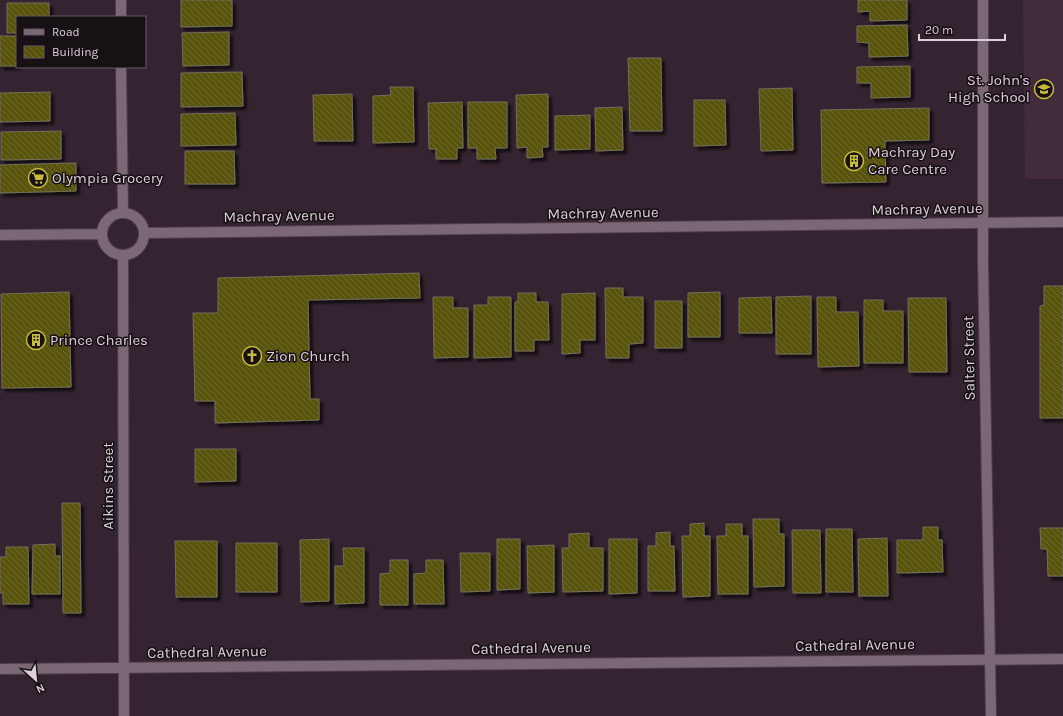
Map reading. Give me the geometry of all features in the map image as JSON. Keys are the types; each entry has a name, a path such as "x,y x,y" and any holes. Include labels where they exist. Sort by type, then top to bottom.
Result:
{"street":[{"path":"121,0 121,16"},
{"name":"Salter Street","path":"983,0 983,224 991,716"},
{"path":"121,68 123,212"},
{"path":"123,212 132,214 139,220 144,233 140,247 132,253 123,255 109,250 103,243 101,234 106,220 113,214 123,212"},
{"name":"Machray Avenue","path":"144,233 1063,222"},
{"path":"0,235 101,234"},
{"name":"Aikins Street","path":"123,255 124,716"},
{"name":"Cathedral Avenue","path":"0,669 1063,659"}],"shaded area":[{"name":"St. John's High School","path":"1023,0 1063,0 1063,179 1025,179"}],"building":[{"path":"181,0 232,0 232,26 181,27"},
{"path":"858,0 907,0 907,20 870,21 870,11 858,12"},
{"path":"7,3 49,3 49,16 16,16 16,33 7,33"},
{"path":"907,25 908,56 869,57 869,43 857,42 857,26"},
{"path":"229,32 229,65 183,66 182,33"},
{"path":"0,36 16,36 16,66 0,66"},
{"path":"628,58 661,58 662,131 630,131"},
{"path":"910,66 910,97 871,98 871,83 857,83 857,67"},
{"path":"242,72 243,106 181,107 181,73"},
{"path":"390,87 413,87 414,142 373,143 373,96 391,95"},
{"path":"792,88 793,150 761,151 759,89"},
{"path":"50,92 50,121 0,122 0,93"},
{"path":"352,94 353,141 314,141 313,95"},
{"path":"548,94 548,147 542,147 543,157 527,158 527,147 517,148 516,95"},
{"path":"694,100 725,100 726,145 694,146"},
{"path":"462,102 463,148 457,148 457,159 436,159 436,149 429,149 428,103"},
{"path":"468,102 507,102 507,148 495,148 496,159 477,159 477,148 468,148"},
{"path":"622,107 623,150 596,151 595,108"},
{"name":"Machray Day Care Centre","path":"929,108 929,140 885,141 886,182 822,183 821,110"},
{"path":"235,113 236,145 181,146 181,114"},
{"path":"590,115 590,149 555,150 555,116"},
{"path":"61,131 61,159 1,160 1,132"},
{"path":"185,151 234,151 235,184 185,184"},
{"name":"Olympia Grocery","path":"76,163 76,191 0,193 0,165"},
{"name":"Zion Church","path":"419,273 420,298 308,300 310,399 319,399 319,420 215,423 215,401 195,401 193,313 218,313 218,278"},
{"path":"1044,286 1063,286 1063,418 1040,418 1040,306 1044,305"},
{"path":"605,288 623,288 623,297 643,297 643,343 629,344 629,358 606,358"},
{"name":"Prince Charles","path":"69,292 71,387 2,388 1,294"},
{"path":"720,292 720,337 688,337 688,293"},
{"path":"518,293 536,293 536,302 548,302 549,340 534,340 534,351 515,351 515,302 518,302"},
{"path":"595,293 595,340 580,340 580,353 562,354 562,294"},
{"path":"811,296 811,354 776,354 776,297"},
{"path":"433,297 453,297 453,308 468,308 468,357 434,358"},
{"path":"488,297 511,297 511,357 474,358 474,305 488,305"},
{"path":"771,297 772,333 739,333 739,298"},
{"path":"817,297 836,297 836,312 858,312 859,366 818,367"},
{"path":"908,298 946,298 947,372 909,372"},
{"path":"864,300 883,300 883,311 903,311 903,363 864,363"},
{"path":"655,301 682,301 682,348 655,348"},
{"path":"195,449 236,449 236,481 195,482"},
{"path":"62,503 80,503 81,613 63,613"},
{"path":"753,519 779,519 779,534 784,534 784,586 754,587"},
{"path":"704,523 704,536 710,536 710,596 683,597 682,536 690,536 690,524"},
{"path":"726,524 742,524 742,536 748,536 748,594 718,594 717,536 726,536"},
{"path":"923,527 938,527 938,540 942,540 943,572 897,573 897,540 923,540"},
{"path":"1040,528 1063,528 1063,576 1048,576 1047,549 1041,549"},
{"path":"826,529 852,529 853,592 826,592"},
{"path":"792,530 820,530 821,593 793,593"},
{"path":"670,532 670,546 674,546 675,591 648,591 648,546 656,546 656,533"},
{"path":"589,533 589,548 603,548 603,591 563,592 562,548 569,548 569,534"},
{"path":"887,538 888,596 859,596 858,539"},
{"path":"329,539 329,601 301,602 300,540"},
{"path":"497,539 520,539 520,589 497,590"},
{"path":"609,539 637,539 637,593 609,594"},
{"path":"175,541 217,541 217,597 176,597"},
{"path":"236,543 277,543 277,592 236,592"},
{"path":"55,544 55,556 60,556 60,594 32,594 33,545"},
{"path":"554,545 554,592 528,593 527,546"},
{"path":"6,547 28,547 29,604 3,604 3,593 0,593 0,557 6,557"},
{"path":"343,548 364,548 364,603 335,604 335,566 344,566"},
{"path":"460,553 490,553 490,591 461,592"},
{"path":"390,560 408,560 408,605 380,605 380,574 390,573"},
{"path":"426,560 443,560 444,604 414,604 414,574 426,573"}],"place":[{"name":"St. John's High School","path":"1044,89"},
{"name":"Machray Day Care Centre","path":"854,161"},
{"name":"Olympia Grocery","path":"38,178"},
{"name":"Prince Charles","path":"36,340"},
{"name":"Zion Church","path":"252,356"}]}
